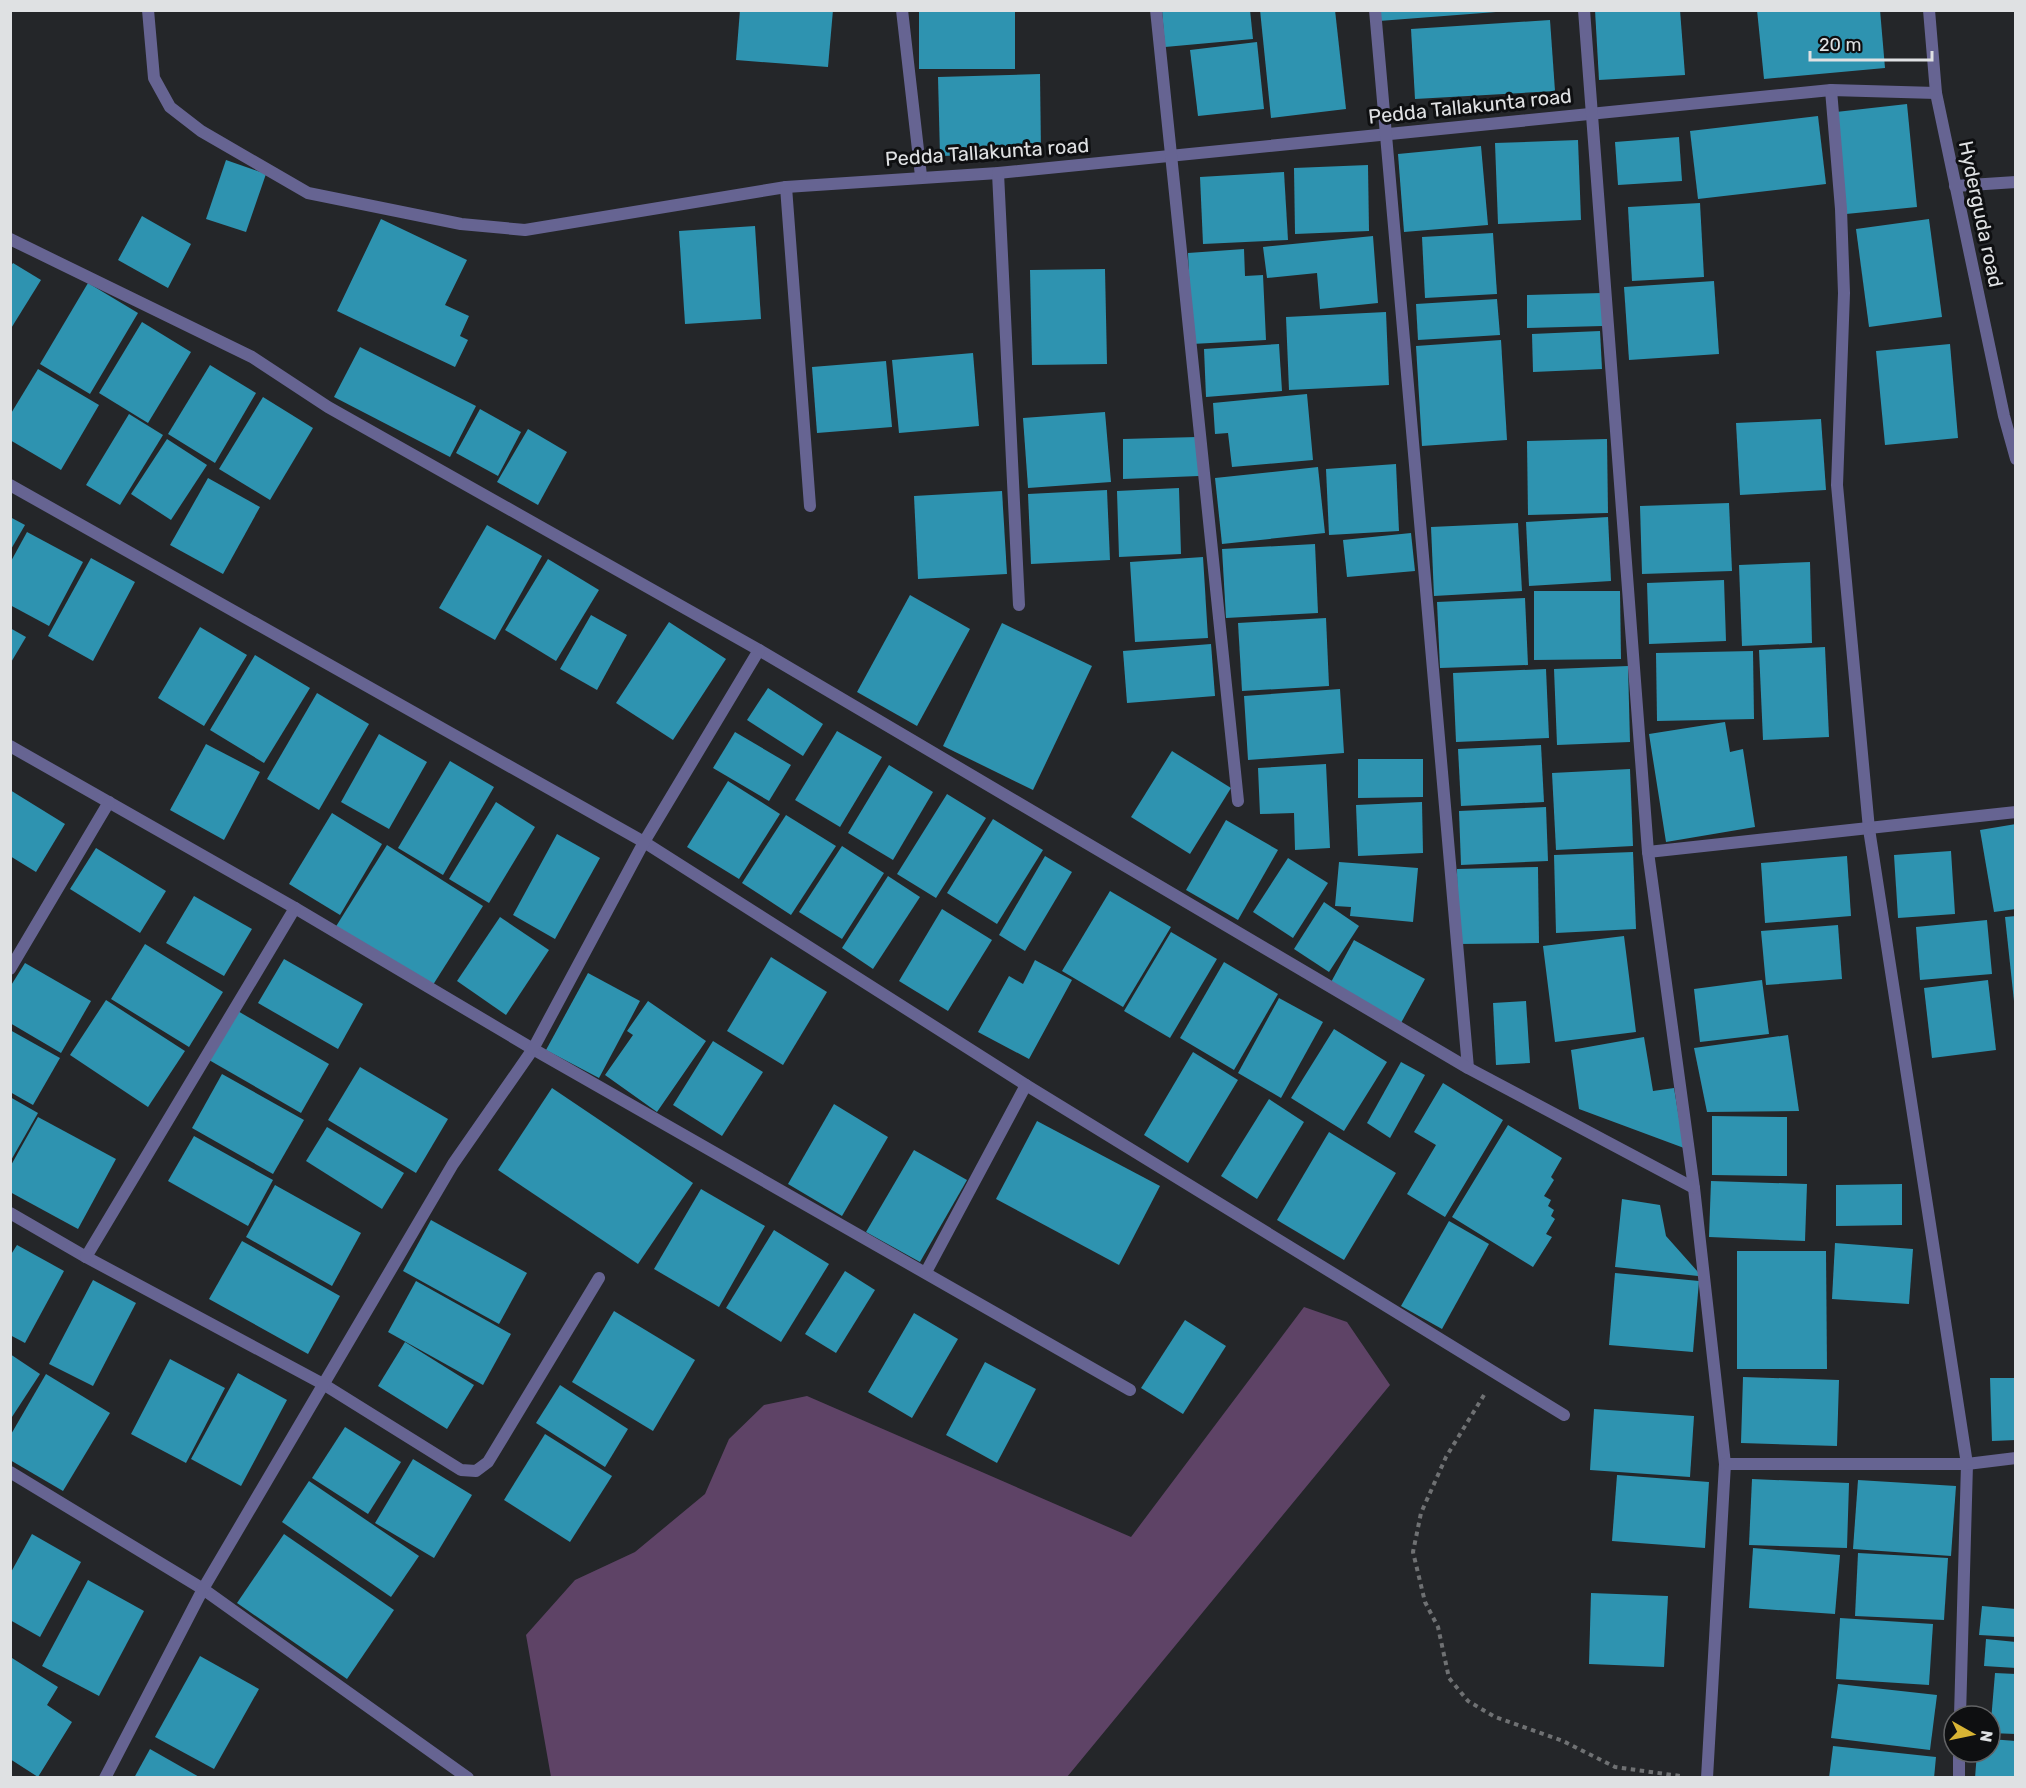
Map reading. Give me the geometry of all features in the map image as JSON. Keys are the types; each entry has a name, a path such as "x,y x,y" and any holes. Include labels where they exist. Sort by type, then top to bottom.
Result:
{"street":[{"name":"Pedda Tallakunta road","path":"148,10 154,78 170,107 201,131 308,193 461,224 525,230 786,187 921,176 998,173 1830,90 1936,93"},
{"path":"902,10 921,176"},
{"path":"1156,10 1238,801"},
{"path":"1375,10 1468,1068"},
{"path":"1584,10 1594,113 1648,852 1694,1188 1725,1464 1707,1778"},
{"name":"Hyderguda road","path":"1929,10 1936,93 2016,459"},
{"path":"1830,90 1841,209 1844,293 1837,485 1869,829 1967,1464 1960,1704"},
{"path":"998,173 1019,605"},
{"path":"1955,186 2016,182"},
{"path":"786,187 810,506"},
{"path":"10,239 252,357 328,407 759,650 1468,1068 1694,1188"},
{"path":"10,485 644,842 1026,1085 1564,1415"},
{"path":"105,1778 203,1589 453,1164 534,1049 644,842 759,650"},
{"path":"10,746 1130,1390"},
{"path":"10,969 109,802"},
{"path":"1648,852 2016,813"},
{"path":"86,1257 295,908"},
{"path":"926,1272 1026,1085"},
{"path":"10,1213 86,1257 323,1384 461,1470 476,1471 488,1462 598,1278"},
{"path":"1725,1464 1967,1464 2016,1458"},
{"path":"10,1472 203,1589 468,1778"}],"path":[{"path":"1497,1374 1446,1457 1421,1513 1413,1552 1425,1602 1438,1627 1449,1678 1468,1701 1495,1717 1563,1741 1615,1767 1690,1778"}],"shaded area":[{"path":"1304,1307 1347,1322 1390,1385 1067,1777 551,1777 526,1635 575,1580 635,1552 705,1494 729,1439 764,1405 807,1396 1131,1537"}],"building":[{"path":"740,10 833,10 828,67 736,60"},
{"path":"919,10 1015,10 1015,69 919,69"},
{"path":"1162,10 1250,10 1253,39 1165,47"},
{"path":"1260,10 1335,10 1346,109 1271,118"},
{"path":"1378,10 1496,10 1496,12 1379,21"},
{"path":"1595,10 1680,10 1685,75 1599,80"},
{"path":"1757,10 1880,10 1885,68 1764,79"},
{"path":"1550,20 1555,91 1415,99 1411,29"},
{"path":"1257,42 1264,109 1198,116 1190,50"},
{"path":"1040,74 1041,153 940,156 938,77"},
{"path":"1907,104 1917,207 1846,214 1836,112"},
{"path":"1818,116 1826,184 1698,199 1690,131"},
{"path":"1679,137 1682,181 1618,185 1615,142"},
{"path":"1578,140 1581,220 1498,224 1495,143"},
{"path":"1481,146 1488,225 1404,232 1398,154"},
{"path":"226,160 266,174 246,232 206,219"},
{"path":"1368,165 1369,231 1295,234 1294,168"},
{"path":"1284,172 1288,240 1203,244 1200,177"},
{"path":"1700,203 1704,277 1632,281 1628,207"},
{"path":"142,216 191,244 168,288 118,260"},
{"path":"381,219 467,260 445,305 469,316 460,336 468,340 455,367 337,311"},
{"path":"1929,219 1942,317 1869,327 1856,229"},
{"path":"755,226 761,319 685,324 679,231"},
{"path":"1493,233 1497,294 1425,298 1422,237"},
{"path":"1373,236 1378,303 1320,309 1317,273 1267,278 1263,247"},
{"path":"1244,249 1245,276 1263,275 1266,340 1192,344 1188,253"},
{"path":"13,263 41,280 10,330 10,267"},
{"path":"1105,269 1107,364 1032,365 1030,270"},
{"path":"1714,281 1719,354 1629,360 1624,287"},
{"path":"88,283 138,313 90,394 40,364"},
{"path":"1602,293 1603,326 1527,328 1527,295"},
{"path":"1497,299 1500,335 1418,340 1416,304"},
{"path":"1386,312 1389,385 1289,390 1286,317"},
{"path":"142,322 191,352 148,423 99,393"},
{"path":"1600,331 1602,369 1533,372 1532,334"},
{"path":"1501,340 1507,440 1422,446 1416,346"},
{"path":"1279,344 1282,391 1206,397 1204,349"},
{"path":"1950,344 1958,438 1885,445 1876,351"},
{"path":"360,347 476,406 450,457 334,397"},
{"path":"973,353 979,426 899,433 892,360"},
{"path":"886,361 892,427 817,433 812,367"},
{"path":"210,365 256,393 215,463 168,434"},
{"path":"38,369 99,405 61,470 10,440 10,415"},
{"path":"1307,394 1313,460 1232,467 1228,433 1215,434 1213,403"},
{"path":"263,397 313,428 270,500 219,469"},
{"path":"480,409 521,432 498,476 456,453"},
{"path":"1105,412 1111,482 1028,488 1023,418"},
{"path":"129,414 163,435 120,505 86,485"},
{"path":"1821,419 1826,490 1740,495 1736,423"},
{"path":"528,429 567,452 538,505 497,482"},
{"path":"1197,437 1199,476 1123,479 1123,439"},
{"path":"167,439 207,465 171,520 131,494"},
{"path":"1607,439 1608,513 1528,515 1527,441"},
{"path":"1396,464 1399,531 1329,535 1326,469"},
{"path":"1318,467 1325,533 1222,544 1215,478"},
{"path":"208,478 260,507 223,574 170,545"},
{"path":"1179,488 1181,554 1119,557 1117,491"},
{"path":"1107,490 1110,560 1031,564 1028,494"},
{"path":"1002,491 1007,574 918,579 914,496"},
{"path":"1729,503 1732,571 1642,574 1640,506"},
{"path":"10,517 25,525 10,551"},
{"path":"1608,517 1611,581 1529,586 1526,522"},
{"path":"1518,523 1522,591 1434,596 1431,527"},
{"path":"487,525 542,556 495,640 439,608"},
{"path":"27,532 83,562 49,626 10,605 10,563"},
{"path":"1411,533 1415,571 1347,577 1343,540"},
{"path":"1315,544 1318,613 1226,618 1222,549"},
{"path":"1203,557 1208,638 1135,642 1130,562"},
{"path":"91,558 135,582 93,661 48,636"},
{"path":"548,559 599,590 556,661 505,630"},
{"path":"1810,562 1812,643 1742,646 1739,565"},
{"path":"1724,580 1726,641 1649,644 1647,583"},
{"path":"1534,591 1620,591 1621,659 1534,660"},
{"path":"910,595 970,629 917,726 857,692"},
{"path":"1525,598 1528,665 1440,668 1437,602"},
{"path":"591,615 627,635 597,690 560,669"},
{"path":"1326,618 1329,686 1242,691 1238,623"},
{"path":"669,622 726,659 673,740 616,703"},
{"path":"1002,623 1092,666 1033,790 943,746"},
{"path":"200,627 247,655 204,726 158,698"},
{"path":"10,628 26,637 10,664"},
{"path":"1211,644 1215,696 1127,703 1123,651"},
{"path":"1825,647 1829,737 1763,740 1759,650"},
{"path":"1753,651 1754,719 1657,721 1656,653"},
{"path":"255,655 310,688 264,763 210,730"},
{"path":"1628,666 1630,742 1557,745 1554,669"},
{"path":"1546,669 1549,738 1456,742 1453,673"},
{"path":"768,688 823,724 803,756 747,720"},
{"path":"1340,689 1344,753 1248,760 1244,696"},
{"path":"317,693 369,724 319,810 267,779"},
{"path":"1725,722 1730,752 1743,749 1755,827 1666,842 1649,734"},
{"path":"837,731 882,757 840,827 795,800"},
{"path":"735,732 791,765 769,801 713,768"},
{"path":"379,734 427,762 389,829 341,802"},
{"path":"206,744 260,772 224,840 170,810"},
{"path":"1541,745 1544,802 1461,806 1458,749"},
{"path":"1172,751 1231,788 1190,854 1131,817"},
{"path":"1358,759 1423,759 1423,797 1358,798"},
{"path":"450,761 494,787 443,875 398,848"},
{"path":"1326,764 1330,848 1295,850 1294,813 1260,814 1258,768"},
{"path":"889,765 933,792 893,860 848,833"},
{"path":"1630,769 1633,846 1556,850 1552,773"},
{"path":"728,781 780,814 739,879 687,847"},
{"path":"10,790 65,824 36,872 10,856"},
{"path":"947,794 986,818 936,898 897,874"},
{"path":"496,802 535,827 489,903 449,879"},
{"path":"1422,802 1423,853 1358,856 1356,805"},
{"path":"1546,807 1548,861 1461,865 1459,811"},
{"path":"332,813 382,844 340,915 289,884"},
{"path":"786,815 836,846 791,915 742,883"},
{"path":"993,819 1043,850 997,924 947,893"},
{"path":"1226,820 1278,850 1238,920 1186,890"},
{"path":"2016,824 2016,909 1994,912 1980,830"},
{"path":"557,834 600,858 555,939 513,915"},
{"path":"387,845 483,906 431,988 335,928"},
{"path":"842,846 884,873 842,939 799,912"},
{"path":"96,848 166,891 140,933 70,889"},
{"path":"1951,851 1955,914 1898,918 1894,855"},
{"path":"1633,852 1636,929 1556,933 1554,855"},
{"path":"1045,856 1072,872 1025,951 999,935"},
{"path":"1847,856 1851,916 1765,923 1761,863"},
{"path":"1288,858 1328,883 1293,938 1253,912"},
{"path":"1339,862 1418,868 1413,922 1350,916 1351,907 1335,906"},
{"path":"1538,867 1539,943 1458,944 1457,869"},
{"path":"888,876 920,897 873,969 842,948"},
{"path":"1110,891 1171,927 1123,1007 1062,971"},
{"path":"194,896 252,929 224,976 166,943"},
{"path":"1324,902 1359,926 1329,972 1294,949"},
{"path":"942,909 992,940 948,1011 899,981"},
{"path":"2016,916 2016,1001 2014,1001 2005,917"},
{"path":"500,917 549,950 506,1015 457,981"},
{"path":"1987,920 1992,974 1920,980 1916,927"},
{"path":"1838,925 1842,979 1766,985 1761,931"},
{"path":"1171,932 1217,959 1170,1038 1124,1011"},
{"path":"1624,936 1636,1032 1555,1042 1543,946"},
{"path":"1354,940 1425,979 1401,1023 1330,984"},
{"path":"145,944 223,992 189,1047 111,999"},
{"path":"771,957 827,992 783,1065 727,1031"},
{"path":"284,959 363,1004 338,1049 258,1003"},
{"path":"1035,960 1072,980 1029,1059 978,1032 1009,976 1023,984"},
{"path":"1224,962 1278,994 1234,1070 1180,1038"},
{"path":"25,963 91,1001 61,1053 10,1023 10,987"},
{"path":"588,973 640,1001 599,1078 546,1050"},
{"path":"1762,980 1769,1034 1700,1042 1694,989"},
{"path":"1988,980 1996,1050 1932,1058 1924,988"},
{"path":"1279,998 1323,1022 1281,1098 1238,1073"},
{"path":"106,1000 185,1051 148,1107 70,1055"},
{"path":"648,1001 706,1041 657,1112 605,1075 633,1035 627,1031"},
{"path":"1526,1001 1530,1063 1496,1065 1493,1003"},
{"path":"236,1010 329,1064 301,1113 209,1060"},
{"path":"1334,1029 1387,1062 1344,1131 1291,1098"},
{"path":"10,1030 60,1058 33,1105 10,1092"},
{"path":"1788,1035 1799,1111 1707,1112 1694,1048"},
{"path":"1644,1037 1653,1091 1674,1088 1684,1148 1579,1109 1571,1050"},
{"path":"713,1041 763,1072 722,1136 673,1105"},
{"path":"1193,1052 1238,1080 1188,1163 1144,1135"},
{"path":"1401,1062 1425,1075 1390,1138 1367,1123"},
{"path":"360,1067 448,1119 416,1173 328,1120"},
{"path":"222,1074 304,1120 273,1174 192,1128"},
{"path":"1443,1083 1503,1120 1445,1217 1407,1194 1436,1145 1414,1132"},
{"path":"552,1088 693,1183 638,1264 498,1170"},
{"path":"10,1097 38,1113 10,1162"},
{"path":"1269,1099 1304,1122 1257,1199 1221,1176"},
{"path":"834,1104 888,1137 842,1216 788,1184"},
{"path":"1712,1116 1787,1117 1787,1176 1712,1175"},
{"path":"38,1117 116,1159 78,1229 10,1192 10,1167"},
{"path":"1037,1121 1160,1186 1119,1265 996,1199"},
{"path":"1508,1125 1562,1158 1551,1177 1554,1180 1544,1196 1551,1200 1548,1206 1554,1210 1551,1216 1555,1219 1546,1234 1552,1237 1533,1267 1452,1217"},
{"path":"327,1127 404,1173 382,1209 306,1161"},
{"path":"1329,1132 1396,1173 1344,1260 1277,1220"},
{"path":"194,1136 273,1180 248,1226 168,1181"},
{"path":"914,1150 967,1180 920,1262 866,1232"},
{"path":"1711,1181 1807,1184 1805,1241 1709,1237"},
{"path":"1902,1184 1902,1225 1836,1226 1836,1185"},
{"path":"275,1185 361,1233 332,1286 246,1237"},
{"path":"701,1189 765,1226 719,1307 654,1269"},
{"path":"1622,1199 1660,1205 1666,1236 1698,1272 1698,1276 1615,1267"},
{"path":"431,1220 527,1273 499,1324 403,1271"},
{"path":"1449,1221 1489,1244 1442,1329 1401,1306"},
{"path":"774,1230 829,1264 781,1342 726,1308"},
{"path":"242,1241 340,1296 308,1354 209,1299"},
{"path":"1835,1243 1913,1249 1909,1304 1832,1299"},
{"path":"17,1245 64,1271 25,1343 10,1335 10,1256"},
{"path":"1737,1251 1826,1251 1827,1369 1737,1369"},
{"path":"845,1271 875,1290 836,1353 805,1334"},
{"path":"1615,1273 1699,1281 1693,1352 1609,1345"},
{"path":"93,1280 136,1303 93,1386 49,1364"},
{"path":"416,1281 511,1334 483,1385 388,1332"},
{"path":"614,1311 695,1360 653,1431 572,1382"},
{"path":"914,1313 958,1339 912,1418 868,1392"},
{"path":"1185,1320 1226,1346 1183,1414 1141,1388"},
{"path":"405,1342 474,1385 447,1429 378,1386"},
{"path":"10,1354 40,1374 10,1420"},
{"path":"170,1359 225,1388 186,1463 131,1434"},
{"path":"985,1362 1036,1389 997,1463 946,1435"},
{"path":"238,1373 287,1400 241,1486 191,1459"},
{"path":"46,1374 110,1413 63,1491 10,1460 10,1436"},
{"path":"1743,1377 1839,1380 1837,1446 1741,1443"},
{"path":"1990,1378 2016,1378 2016,1440 1992,1441"},
{"path":"560,1385 628,1429 605,1467 536,1423"},
{"path":"1594,1409 1694,1416 1690,1477 1590,1470"},
{"path":"345,1427 401,1462 368,1514 312,1478"},
{"path":"545,1434 612,1476 570,1542 504,1500"},
{"path":"413,1459 472,1495 434,1558 375,1523"},
{"path":"1617,1475 1709,1482 1705,1548 1612,1541"},
{"path":"1752,1479 1849,1483 1847,1548 1749,1545"},
{"path":"1858,1480 1956,1486 1951,1556 1853,1549"},
{"path":"309,1481 419,1556 391,1597 282,1522"},
{"path":"32,1534 81,1562 40,1637 10,1620 10,1574"},
{"path":"284,1534 394,1610 347,1679 237,1603"},
{"path":"1753,1548 1840,1555 1835,1614 1749,1608"},
{"path":"1858,1553 1948,1558 1944,1620 1855,1616"},
{"path":"88,1580 144,1611 99,1696 42,1666"},
{"path":"1591,1593 1668,1596 1664,1667 1589,1664"},
{"path":"1982,1606 2016,1609 2016,1637 1979,1635"},
{"path":"1840,1618 1933,1624 1929,1685 1836,1679"},
{"path":"1986,1639 2016,1642 2016,1668 1984,1666"},
{"path":"200,1656 259,1689 214,1769 155,1737"},
{"path":"12,1658 58,1687 47,1705 72,1722 38,1777 10,1759"},
{"path":"1995,1673 2016,1674 2016,1734 2002,1733 2002,1704 1992,1704"},
{"path":"1838,1684 1937,1695 1930,1750 1831,1738"},
{"path":"2002,1740 2016,1741 2016,1778 1975,1778 1976,1764 2002,1764"},
{"path":"1833,1746 1936,1757 1934,1778 1829,1778"},
{"path":"150,1749 201,1778 134,1778"}]}
